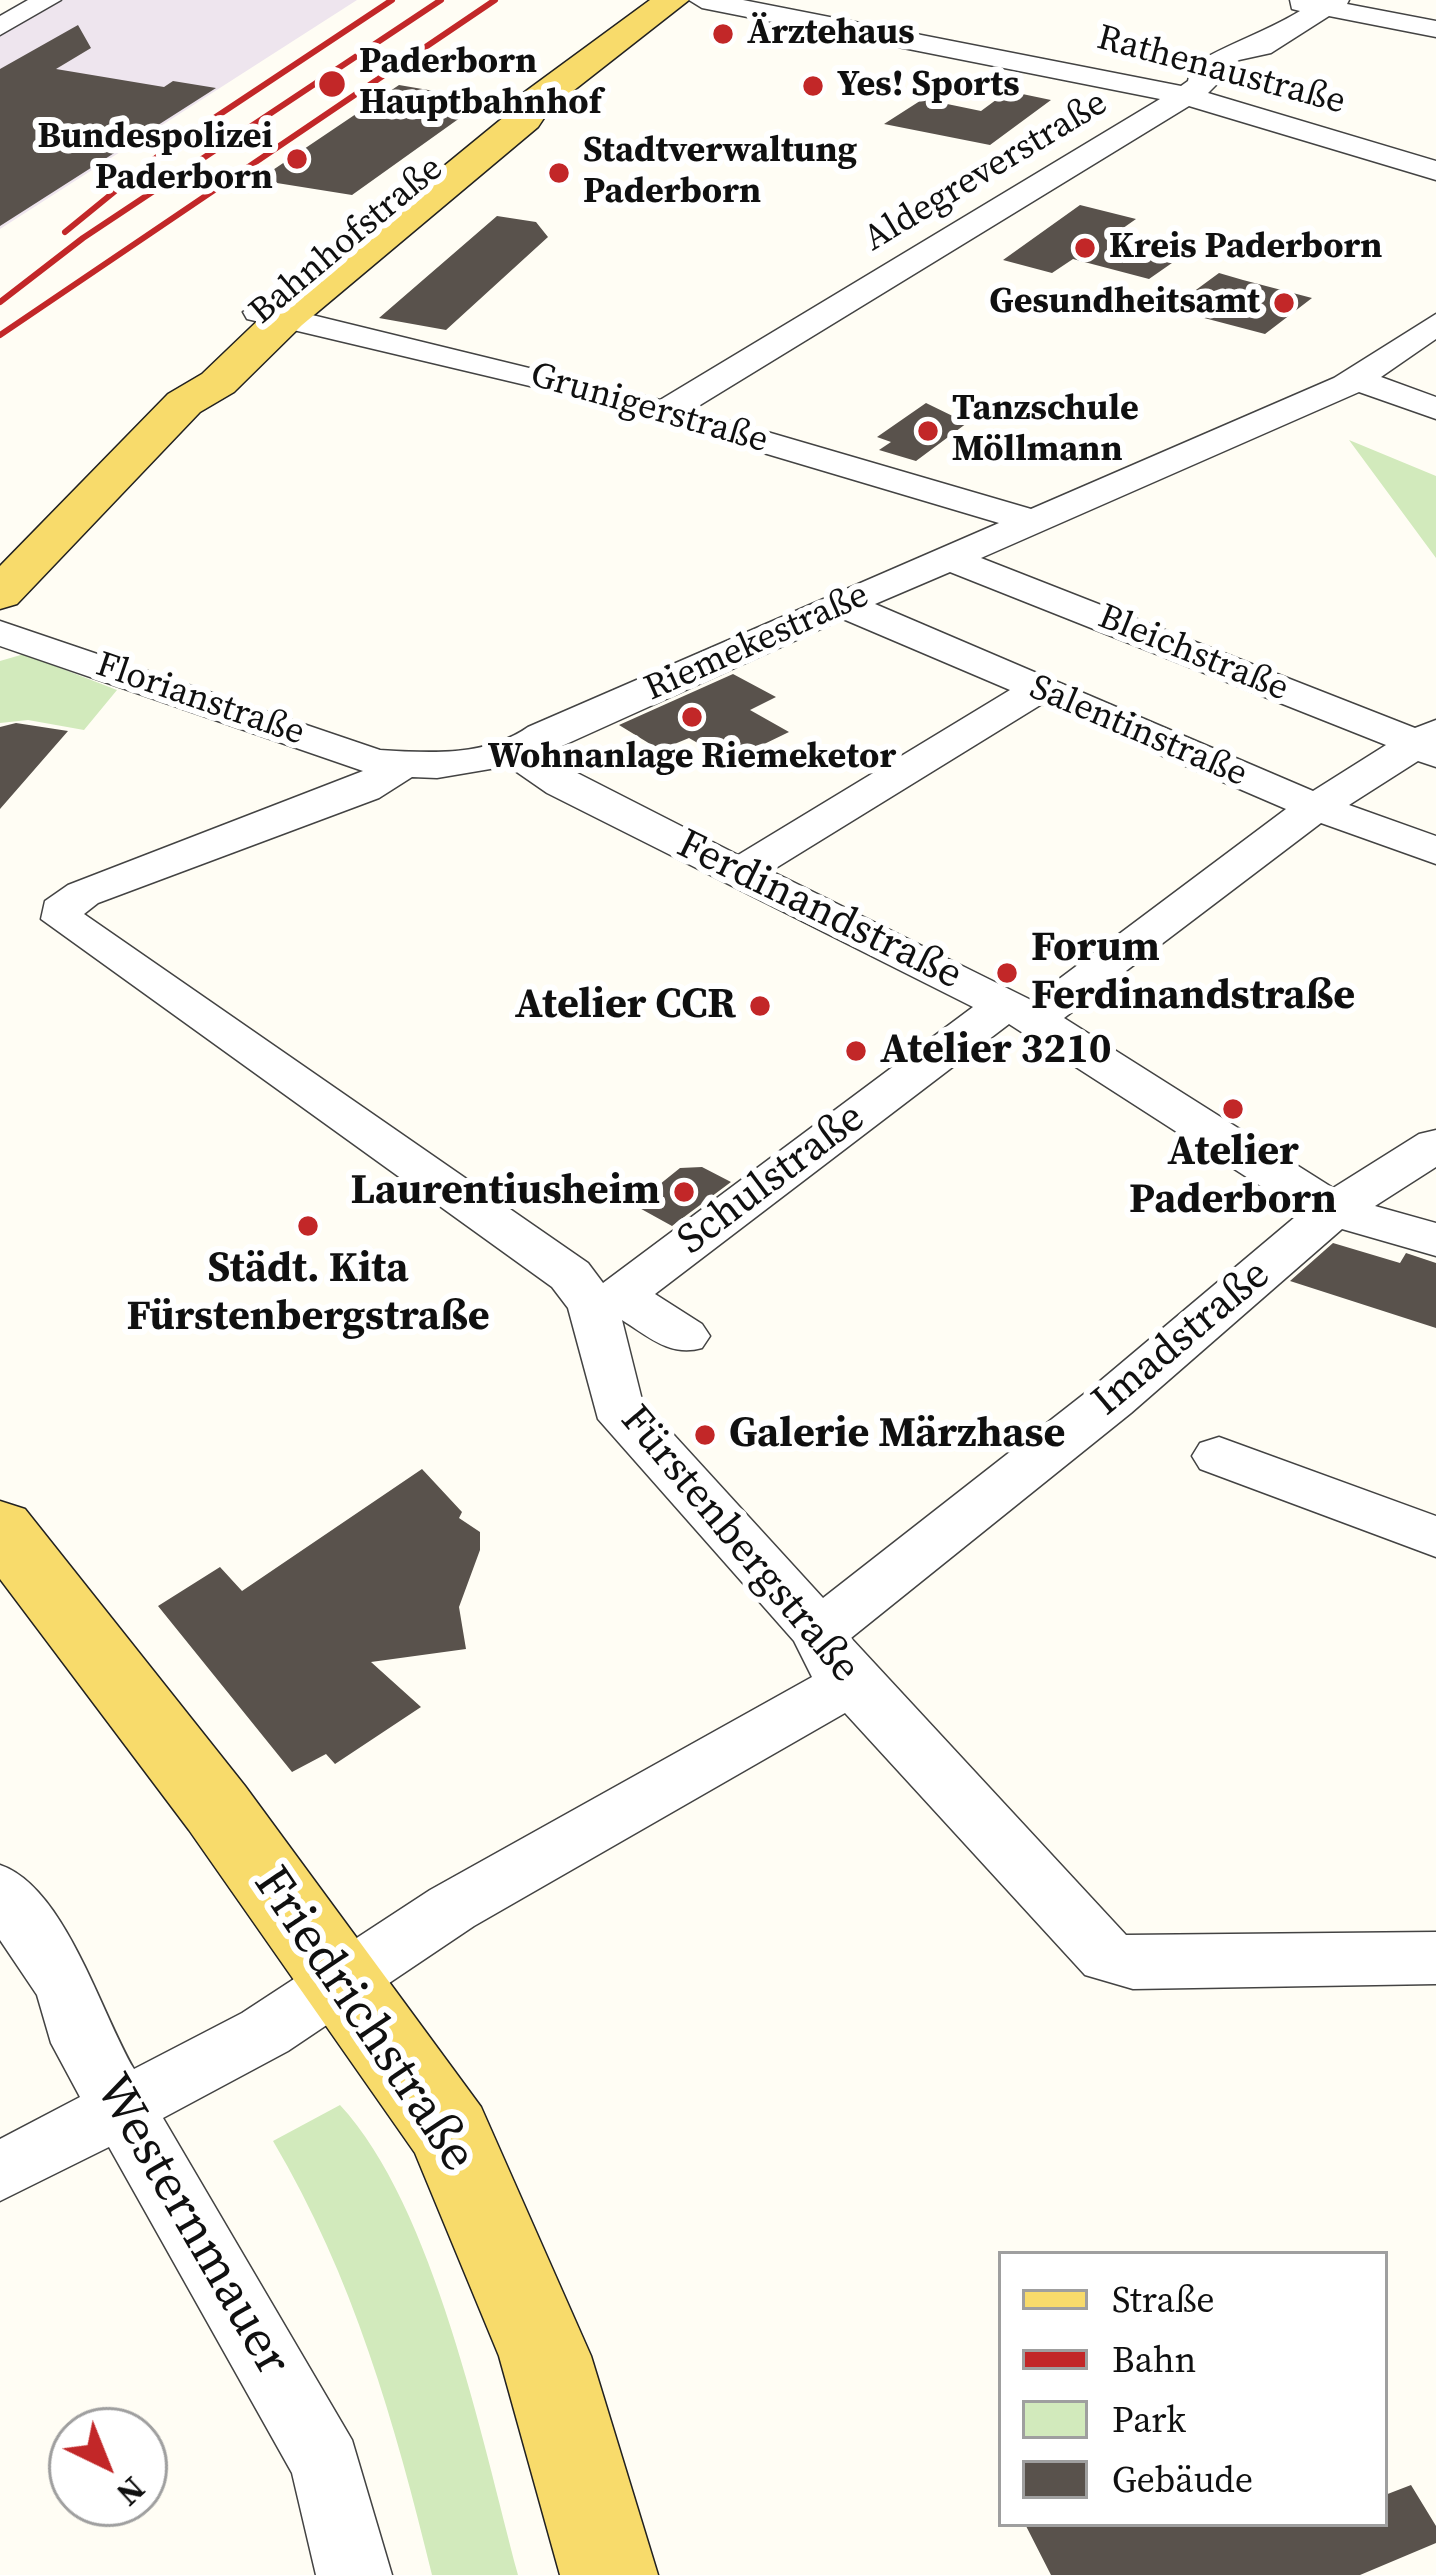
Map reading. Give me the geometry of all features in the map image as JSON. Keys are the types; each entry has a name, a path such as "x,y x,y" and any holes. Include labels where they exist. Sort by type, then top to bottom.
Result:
{"main road":[{"name":"Bahnhofstraße","path":"0,594 184,403 189,380 525,118 535,103 672,0"},
{"name":"Friedrichstraße","path":"0,1527 344,1982 450,2133 545,2356 609,2575"}],"street":[{"path":"0,27 48,0"},
{"name":"Rathenaustraße","path":"702,0 1184,95 1436,171"},
{"path":"1287,0 1330,4 1436,29"},
{"name":"Aldegreverstraße","path":"666,411 1203,84 1201,72 1230,54 1261,47 1330,4"},
{"name":"Grunigerstraße","path":"273,314 666,411 1035,522"},
{"name":"Riemekestraße","path":"61,910 83,894 364,789 400,766 437,766 519,752 542,736 1356,379 1436,324"},
{"path":"1356,379 1436,409"},
{"name":"Bleichstraße","path":"948,558 1430,743"},
{"name":"Salentinstraße","path":"844,604 1316,807 1436,851"},
{"name":"Florianstraße","path":"0,633 400,766"},
{"path":"741,871 1038,690"},
{"name":"Schulstraße","path":"607,1300 1316,807 1430,743"},
{"name":"Ferdinandstraße","path":"519,752 529,766 562,784 1020,1011 1333,1210 1436,1240"},
{"name":"Fürstenbergstraße","path":"61,910 63,919 570,1275 670,1338"},
{"name":"Imadstraße","path":"0,2171 124,2110 344,1982 837,1657 1112,1400 1333,1210 1436,1145"},
{"name":"Fürstenbergstraße","path":"607,1300 617,1406 1107,1957 1133,1964 1436,1958"},
{"path":"1219,1456 1436,1537"},
{"name":"Westernmauer","path":"0,1890 66,1986 84,2043 326,2464 354,2575"}],"shaded area":[{"path":"63,0 357,0 0,229 0,36"}],"green space":[{"path":"1349,440 1436,476 1436,558"},
{"path":"24,654 117,690 84,730 28,720 0,723 0,661"},
{"path":"340,2105 373,2149 428,2262 471,2394 518,2575 432,2575 369,2352 326,2244 273,2141"}],"building":[{"path":"78,25 91,48 56,69 164,87 173,81 216,88 0,226 0,69"},
{"path":"399,85 469,97 462,103 478,105 352,195 258,180"},
{"path":"1008,91 1051,100 990,145 884,124 923,99 981,111"},
{"name":"Kreis Paderborn","path":"1080,205 1136,219 1109,238 1182,256 1149,279 1073,259 1052,273 1003,260"},
{"path":"497,216 536,222 548,237 446,330 379,318"},
{"name":"Gesundheitsamt","path":"1219,273 1312,298 1265,334 1170,309"},
{"name":"Tanzschule Möllmann","path":"926,403 967,423 916,461 879,450 891,442 877,437"},
{"name":"Wohnanlage Riemeketor","path":"733,674 776,697 750,710 789,732 729,761 689,738 660,750 619,725"},
{"path":"16,723 68,731 0,809 0,727"},
{"name":"Laurentiusheim","path":"702,1167 731,1182 672,1226 634,1205 680,1168"},
{"path":"1333,1243 1400,1263 1406,1253 1436,1263 1436,1328 1290,1281"},
{"path":"422,1469 462,1512 459,1518 480,1532 480,1550 459,1607 466,1649 371,1662 421,1707 335,1764 326,1754 292,1772 158,1606 220,1567 242,1591"},
{"path":"1411,2485 1436,2526 1436,2543 1360,2575 1051,2575 1027,2527 1388,2527 1388,2494"}],"railway":[{"path":"65,232 163,152 392,0"},
{"path":"0,302 83,238 441,0"},
{"path":"0,335 495,0"}],"place":[{"name":"Ärztehaus","path":"723,34"},
{"name":"Paderborn Hauptbahnhof","path":"332,84"},
{"name":"Yes! Sports","path":"813,86"},
{"name":"Bundespolizei Paderborn","path":"297,159"},
{"name":"Stadtverwaltung Paderborn","path":"559,173"},
{"name":"Kreis Paderborn","path":"1085,248"},
{"name":"Gesundheitsamt","path":"1284,303"},
{"name":"Tanzschule Möllmann","path":"928,431"},
{"name":"Wohnanlage Riemeketor","path":"692,717"},
{"name":"Forum Ferdinandstraße","path":"1007,973"},
{"name":"Atelier CCR","path":"760,1006"},
{"name":"Atelier 3210","path":"856,1051"},
{"name":"Atelier Paderborn","path":"1233,1109"},
{"name":"Laurentiusheim","path":"684,1192"},
{"name":"Städt. Kita Fürstenbergstraße","path":"308,1226"},
{"name":"Galerie Märzhase","path":"705,1435"}]}
